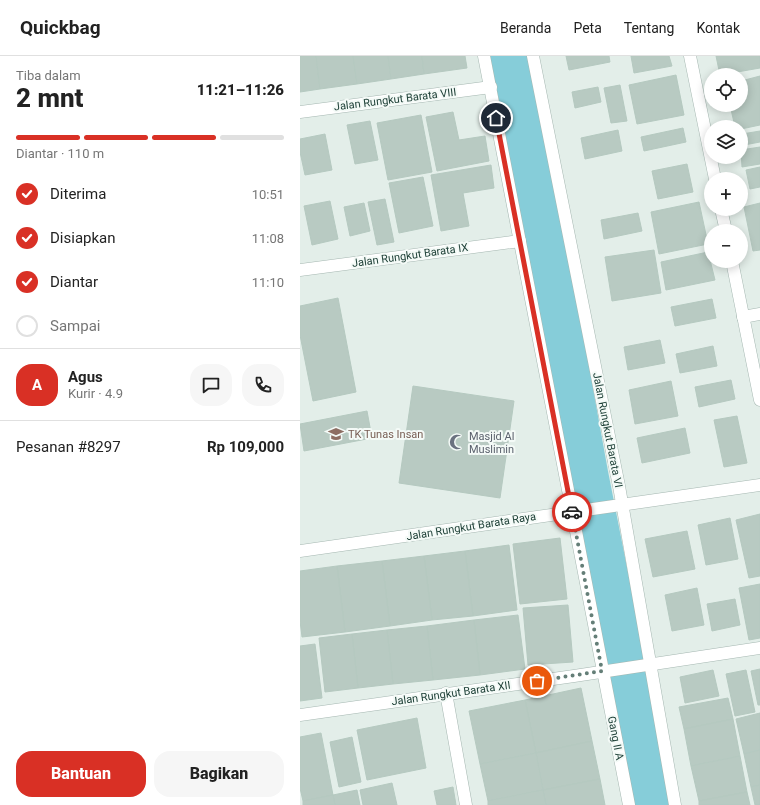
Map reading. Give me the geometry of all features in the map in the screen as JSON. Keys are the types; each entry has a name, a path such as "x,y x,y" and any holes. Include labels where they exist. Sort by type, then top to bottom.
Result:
{"street":[{"path":"484,56 607,670"},
{"name":"Jalan Rungkut Barata VI","path":"533,56 646,665 675,805"},
{"path":"690,56 714,172"},
{"name":"Jalan Rungkut Barata VIII","path":"300,112 490,87"},
{"name":"Jalan Rungkut Barata IX","path":"300,270 520,241"},
{"path":"733,268 760,400"},
{"path":"743,317 760,314"},
{"name":"Jalan Rungkut Barata Raya","path":"300,552 760,484"},
{"name":"Jalan Rungkut Barata XII","path":"300,715 760,648"},
{"name":"Gang II A","path":"607,670 629,805"},
{"path":"446,693 466,805"}],"building":[{"path":"300,56 316,56 320,89 300,92"},
{"path":"316,56 353,56 357,84 320,89"},
{"path":"353,56 388,56 391,79 357,84"},
{"path":"388,56 422,56 424,74 391,79"},
{"path":"422,56 465,56 467,68 424,74"},
{"path":"566,56 609,56 610,62 569,70"},
{"path":"631,56 669,56 672,66 634,73"},
{"path":"716,56 760,56 760,68 748,70 748,68 719,68"},
{"path":"676,75 684,115 637,124 629,85"},
{"path":"760,76 760,125 748,128 748,120 733,120 732,112 748,112 748,79"},
{"path":"620,85 627,121 611,123 604,88"},
{"path":"598,87 601,102 575,108 572,92"},
{"path":"453,112 459,140 485,136 489,161 437,171 426,117"},
{"path":"421,115 432,172 388,180 377,123"},
{"path":"370,121 378,160 355,164 347,125"},
{"path":"683,128 686,142 644,151 641,137"},
{"path":"618,130 622,151 585,159 581,138"},
{"path":"760,131 760,142 748,144 748,133"},
{"path":"325,134 332,170 305,175 300,152 300,139"},
{"path":"760,147 760,164 742,167 742,164 748,164 748,149"},
{"path":"687,164 693,192 658,199 652,171"},
{"path":"491,165 494,188 463,193 469,226 441,231 431,175"},
{"path":"760,167 760,187 750,189 748,172 746,170"},
{"path":"423,177 433,226 399,233 389,183"},
{"path":"385,199 394,242 377,245 368,202"},
{"path":"330,201 338,239 312,245 304,206"},
{"path":"699,202 704,225 704,245 659,254 651,212"},
{"path":"364,203 370,231 350,236 344,207"},
{"path":"760,203 760,250 753,251 746,216 748,216 748,206"},
{"path":"638,213 642,231 604,239 601,220"},
{"path":"654,250 661,293 612,301 605,257"},
{"path":"704,253 704,268 712,268 715,280 666,290 661,262"},
{"path":"338,298 356,392 313,401 300,335 300,306"},
{"path":"712,299 716,318 675,326 671,307"},
{"path":"660,340 665,363 628,370 624,347"},
{"path":"713,346 717,366 680,373 676,354"},
{"path":"731,380 735,399 699,407 695,387"},
{"path":"671,381 678,416 635,424 629,390"},
{"name":"Masjid Al Muslimin","path":"413,386 514,401 500,498 399,483"},
{"name":"TK Tunas Insan","path":"367,411 372,438 304,451 300,424"},
{"path":"737,416 747,463 724,467 714,420"},
{"path":"685,428 690,453 642,463 637,438"},
{"path":"760,514 760,576 749,578 736,520"},
{"path":"730,518 738,559 706,565 698,525"},
{"path":"687,531 695,569 653,577 645,539"},
{"path":"560,538 567,599 520,604 513,544"},
{"path":"509,545 517,610 473,616 465,551"},
{"path":"465,551 473,616 432,620 424,556"},
{"path":"424,556 432,620 390,626 382,561"},
{"path":"382,561 390,626 345,632 337,566"},
{"path":"337,566 345,632 302,637 300,621 300,571"},
{"path":"760,584 760,638 749,640 739,588"},
{"path":"697,588 704,625 672,631 665,595"},
{"path":"735,599 740,625 712,631 707,604"},
{"path":"568,605 573,662 528,665 523,608"},
{"path":"518,615 525,669 480,675 474,620"},
{"path":"474,620 480,675 433,680 427,626"},
{"path":"427,626 433,680 393,684 387,630"},
{"path":"387,630 393,684 358,688 352,634"},
{"path":"352,634 358,688 325,692 319,638"},
{"path":"315,644 322,698 300,701 300,646"},
{"path":"760,669 760,705 758,705 751,671"},
{"path":"713,670 719,696 685,703 680,677"},
{"path":"746,670 755,712 735,716 726,674"},
{"path":"581,688 592,741 536,753 525,700"},
{"path":"728,698 733,719 684,729 679,707"},
{"path":"525,700 536,753 480,764 469,711"},
{"path":"760,713 760,750 744,754 736,719"},
{"path":"417,718 426,768 367,780 357,730"},
{"path":"733,719 740,756 691,766 684,729"},
{"path":"321,733 333,795 303,801 300,788 300,737"},
{"path":"352,737 361,782 339,787 330,742"},
{"path":"592,741 600,779 543,790 536,753"},
{"path":"760,750 760,785 751,787 744,754"},
{"path":"536,753 543,790 488,801 480,764"},
{"path":"740,756 747,792 699,801 691,766"},
{"path":"600,779 605,805 546,805 543,790"},
{"path":"392,783 397,805 363,805 360,790"},
{"path":"760,785 760,805 755,805 751,787"},
{"path":"453,787 456,805 437,805 434,791"},
{"path":"357,790 360,805 335,805 333,795"},
{"path":"543,790 546,805 488,805 488,801"},
{"path":"747,792 750,805 699,805 699,801"},
{"path":"333,795 335,805 303,805 303,801"}],"waterway":[{"path":"510,56 586,476 651,805"}],"way so far":[{"path":"537,681 602,671 572,512"}],"place":[{"name":"TK Tunas Insan","path":"336,434"},
{"name":"Masjid Al Muslimin","path":"457,442"}],"route":[{"path":"496,118 572,512"}]}
